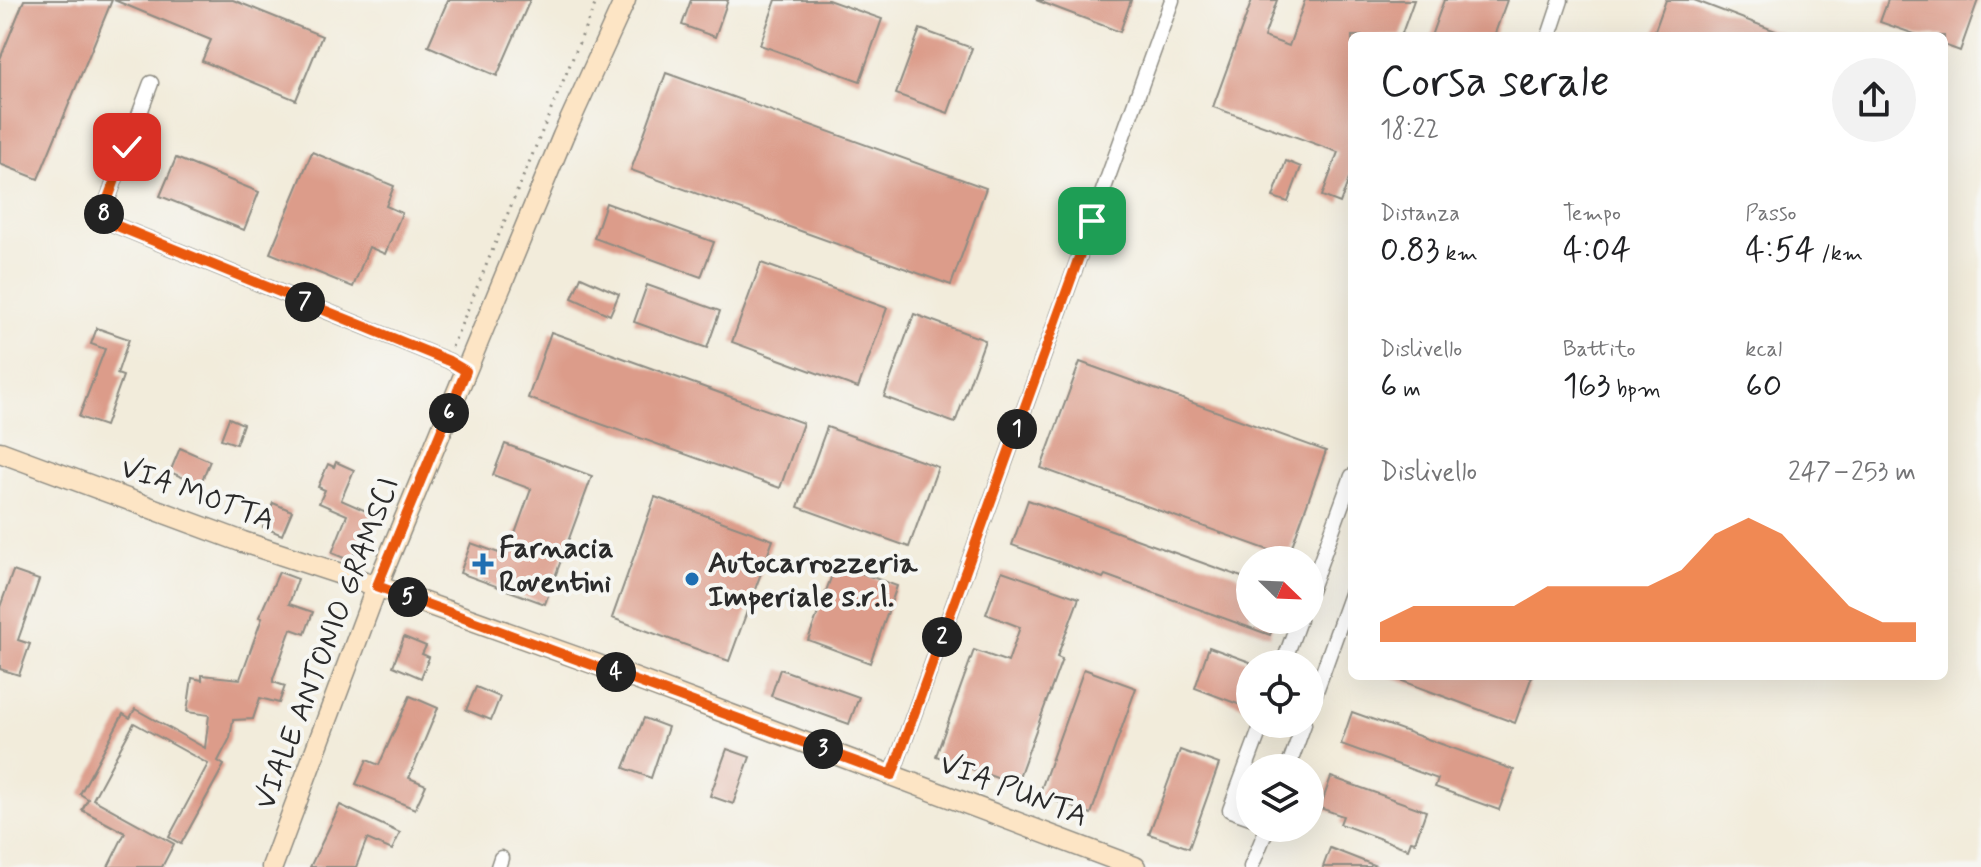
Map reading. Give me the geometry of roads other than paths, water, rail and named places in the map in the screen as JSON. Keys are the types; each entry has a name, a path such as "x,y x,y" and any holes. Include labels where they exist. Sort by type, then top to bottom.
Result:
{"street":[{"name":"VIALE ANTONIO GRAMSCI","path":"272,867 377,586 563,136 625,0"},
{"path":"892,775 1172,0"},
{"path":"1550,32 1561,0"},
{"path":"151,83 103,212 110,223 449,361 466,371"},
{"name":"VIA MOTTA","path":"0,452 243,542 377,586"},
{"path":"1324,553 1348,487"},
{"name":"VIA PUNTA","path":"377,586 1135,867"},
{"path":"1324,669 1348,602"},
{"path":"1236,794 1230,810 1236,812"},
{"path":"1251,867 1261,842"}],"place":[{"name":"Farnacia Roventini","path":"483,564"},
{"name":"Autocarrozzeria Imperiale s.r.l.","path":"692,579"}]}
